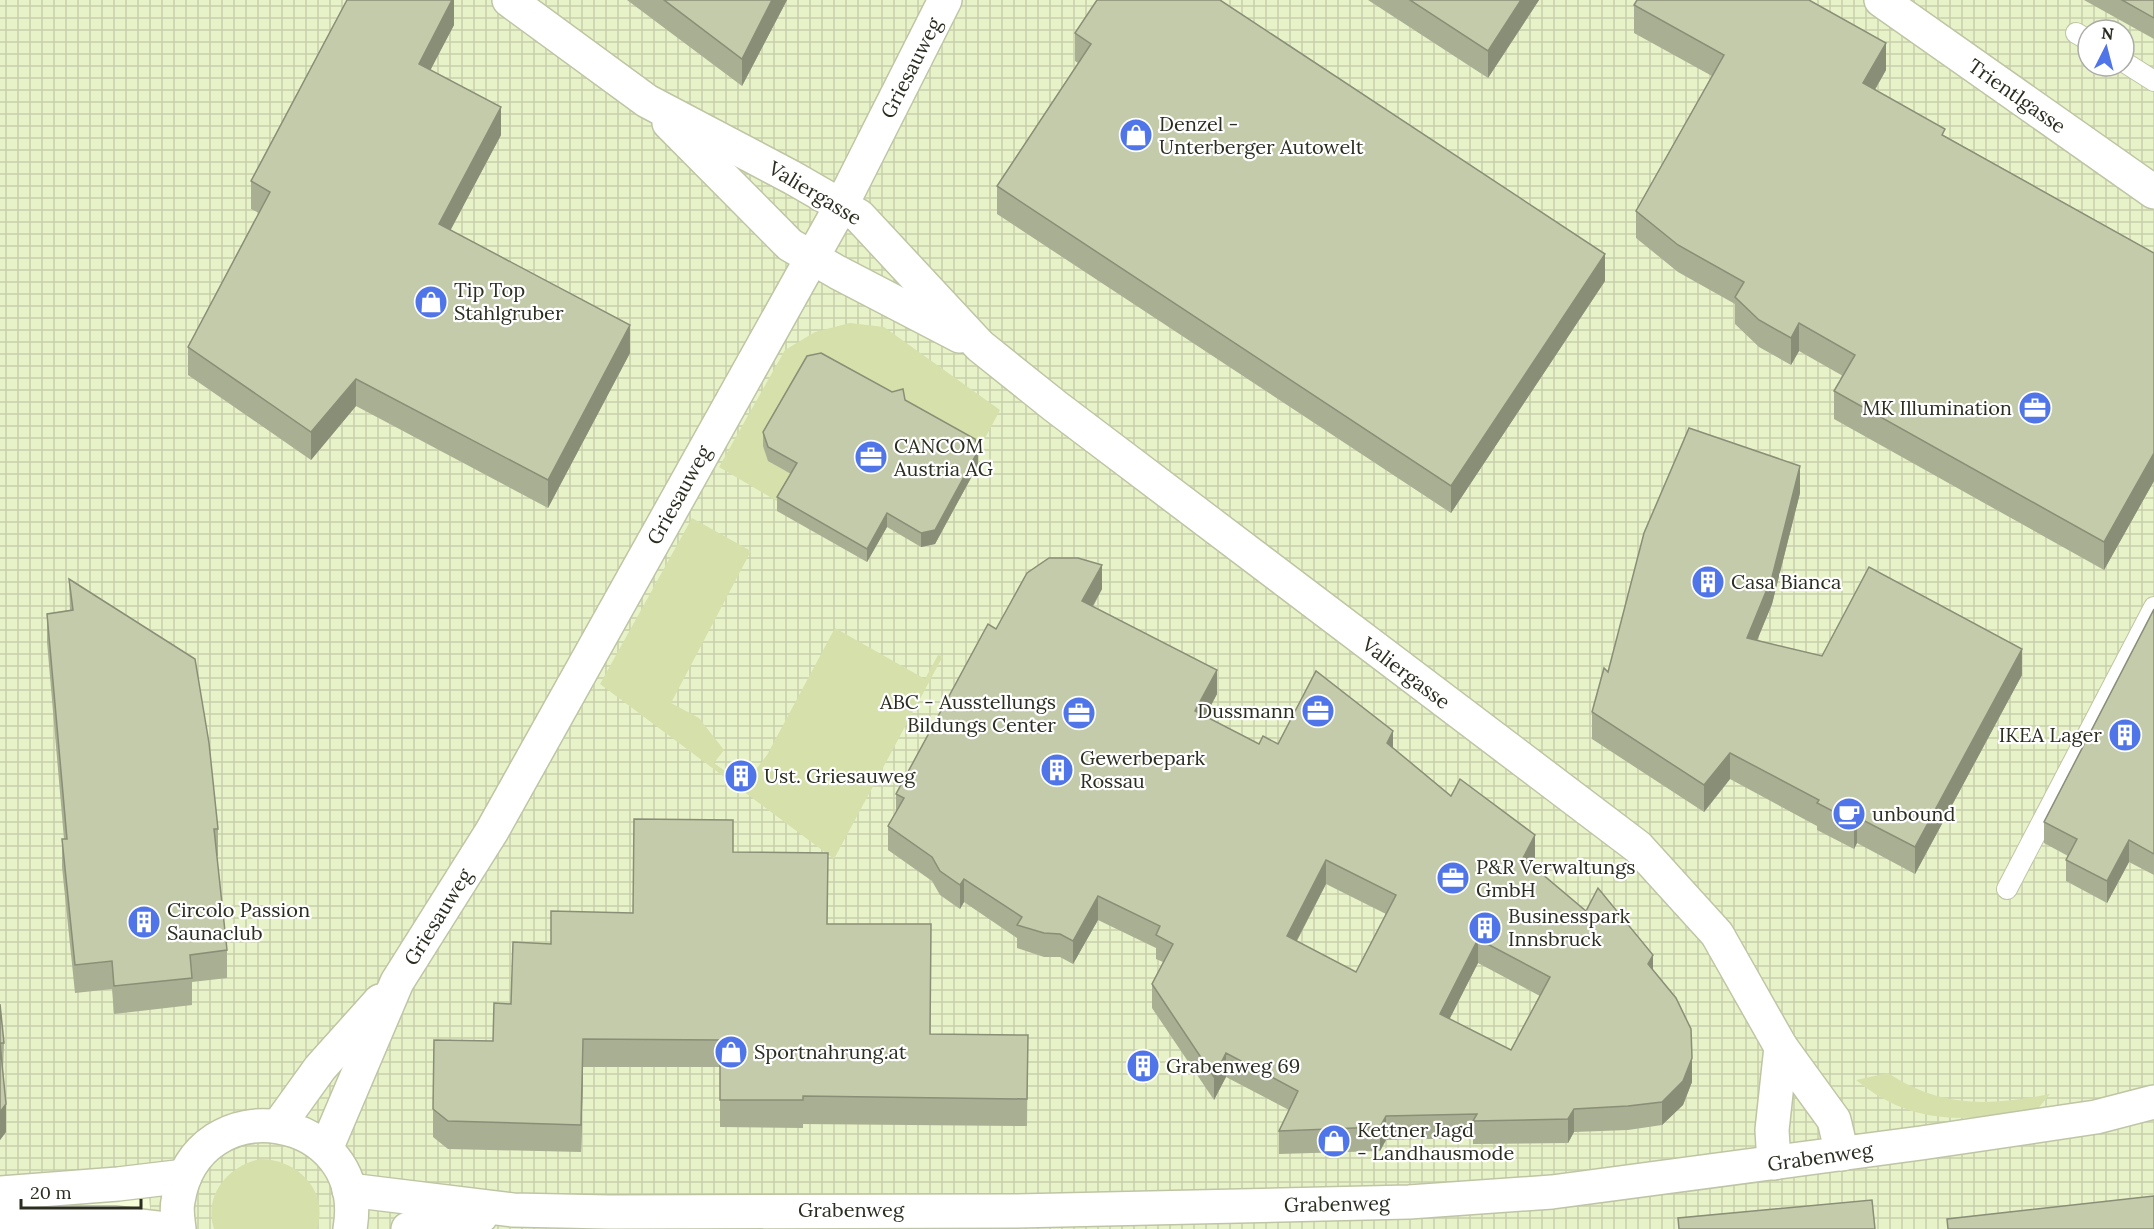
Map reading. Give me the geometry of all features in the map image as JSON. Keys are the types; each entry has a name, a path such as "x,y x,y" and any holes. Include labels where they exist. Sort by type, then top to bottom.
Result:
{"street":[{"name":"Valiergasse","path":"509,0 647,101 859,216 980,346 1055,406 1638,847 1717,934 1781,1047 1834,1120 1842,1154"},
{"name":"Griesauweg","path":"326,1149 397,982 492,831 812,258 841,206 945,0"},
{"name":"Trientlgasse","path":"1881,0 2154,192"},
{"name":"Valiergasse","path":"647,101 790,245 980,346"},
{"name":"Griesauweg","path":"279,1125 320,1068 397,982"},
{"path":"1774,1163 1772,1130 1781,1047"},
{"name":"Grabenweg","path":"350,1190 513,1210 609,1212 1017,1211 1409,1202 1552,1192 1842,1154 2096,1117 2154,1102"},
{"path":"179,1229 177,1203 185,1176 201,1152 224,1134 251,1125 279,1125 306,1135 326,1149 340,1168 350,1190 352,1213 350,1229"},
{"path":"0,1193 118,1184 185,1176"},
{"name":"Grabenweg","path":"408,1229 513,1210"},
{"path":"0,1223 114,1223 166,1229"}],"lane":[{"path":"2136,70 2154,81"},
{"path":"2007,889 2154,607"}],"shaded area":[{"path":"0,0 2154,0 2154,1229 152,1229 147,1176 0,1175"},
{"path":"850,323 884,327 1000,410 982,444 918,408 768,461 797,477 782,504 719,467 785,350 815,332"},
{"path":"692,518 751,551 671,703 699,718 724,750 714,763 744,785 767,755 835,628 925,679 938,655 943,656 834,859 600,684"},
{"path":"1888,1073 1927,1093 1966,1101 2007,1101 2050,1094 2036,1111 1987,1117 1942,1117 1899,1106 1856,1080"},
{"path":"260,1159 286,1164 307,1179 318,1202 320,1215 317,1229 214,1229 212,1205 221,1184 238,1168"}],"building":[{"path":"347,0 452,0 419,64 501,107 439,224 630,325 548,480 356,379 311,432 188,347 270,192 251,181"},
{"path":"664,0 772,0 742,59"},
{"path":"1097,0 1220,0 1605,254 1451,486 997,186 1091,44 1075,33"},
{"path":"1410,0 1521,0 1488,51"},
{"path":"1637,0 1809,0 1886,43 1863,83 1945,129 1942,135 2154,253 2154,453 2104,542 1834,391 1855,355 1799,323 1791,338 1759,320 1735,297 1744,282 1678,245 1636,211 1724,55 1634,5"},
{"path":"2122,0 2154,0 2154,18"},
{"name":"CANCOM Austria AG","path":"821,353 892,392 903,389 905,400 975,439 978,451 935,530 921,533 887,513 867,549 777,497 797,463 768,447 763,432 807,356"},
{"path":"1689,428 1800,466 1772,577 1747,638 1822,656 1869,567 2022,649 1915,847 1857,817 1854,822 1817,803 1819,800 1730,753 1704,785 1592,712 1604,668 1608,672 1644,533"},
{"path":"1049,558 1078,558 1102,565 1082,601 1217,670 1195,711 1259,744 1263,736 1278,744 1316,671 1393,731 1387,743 1451,796 1460,779 1535,835 1523,858 1586,911 1598,888 1653,955 1648,964 1676,998 1691,1029 1692,1058 1683,1081 1662,1102 1574,1109 1568,1119 1473,1121 1477,1114 1386,1116 1380,1127 1279,1131 1298,1091 1226,1053 1214,1077 1152,984 1173,944 1156,935 1160,926 1098,896 1073,941 1060,934 1044,933 1017,925 1022,917 964,879 960,885 940,871 932,857 888,826 904,798 896,794 988,624 996,629 1027,573","holes":["1326,860 1396,895 1356,972 1287,936","1478,939 1550,977 1511,1050 1440,1014"]},
{"path":"69,579 195,659 209,743 218,829 214,829 227,950 190,955 192,978 114,986 112,961 75,965 62,839 67,839 47,614 73,610"},
{"name":"IKEA Lager","path":"2154,609 2154,854 2129,840 2107,881 2066,860 2077,839 2044,822"},
{"path":"634,819 733,820 733,852 828,853 827,924 931,924 930,1034 1028,1035 1027,1099 803,1096 803,1100 720,1100 720,1040 583,1039 581,1125 448,1121 433,1109 434,1040 493,1041 494,1003 511,1004 513,942 551,944 551,911 633,913"},
{"path":"0,1004 4,1043 0,1043"},
{"path":"0,1043 6,1104 0,1112"},
{"path":"2154,1196 2154,1229 1948,1229 1947,1219"},
{"path":"1872,1200 1875,1229 1679,1229 1678,1218"}],"place":[{"name":"Denzel - Unterberger Autowelt","path":"1136,135"},
{"name":"Tip Top Stahlgruber","path":"431,302"},
{"name":"MK Illumination","path":"2035,408"},
{"name":"CANCOM Austria AG","path":"871,457"},
{"name":"Casa Bianca","path":"1708,582"},
{"name":"Dussmann","path":"1318,711"},
{"name":"ABC - Ausstellungs Bildungs Center","path":"1079,713"},
{"name":"IKEA Lager","path":"2125,735"},
{"name":"Gewerbepark Rossau","path":"1057,770"},
{"name":"Ust. Griesauweg","path":"741,776"},
{"name":"unbound","path":"1849,814"},
{"name":"P&R Verwaltungs GmbH","path":"1453,878"},
{"name":"Circolo Passion Saunaclub","path":"144,922"},
{"name":"Businesspark Innsbruck","path":"1485,928"},
{"name":"Sportnahrung.at","path":"731,1052"},
{"name":"Grabenweg 69","path":"1143,1066"},
{"name":"Kettner Jagd - Landhausmode","path":"1334,1141"}]}
